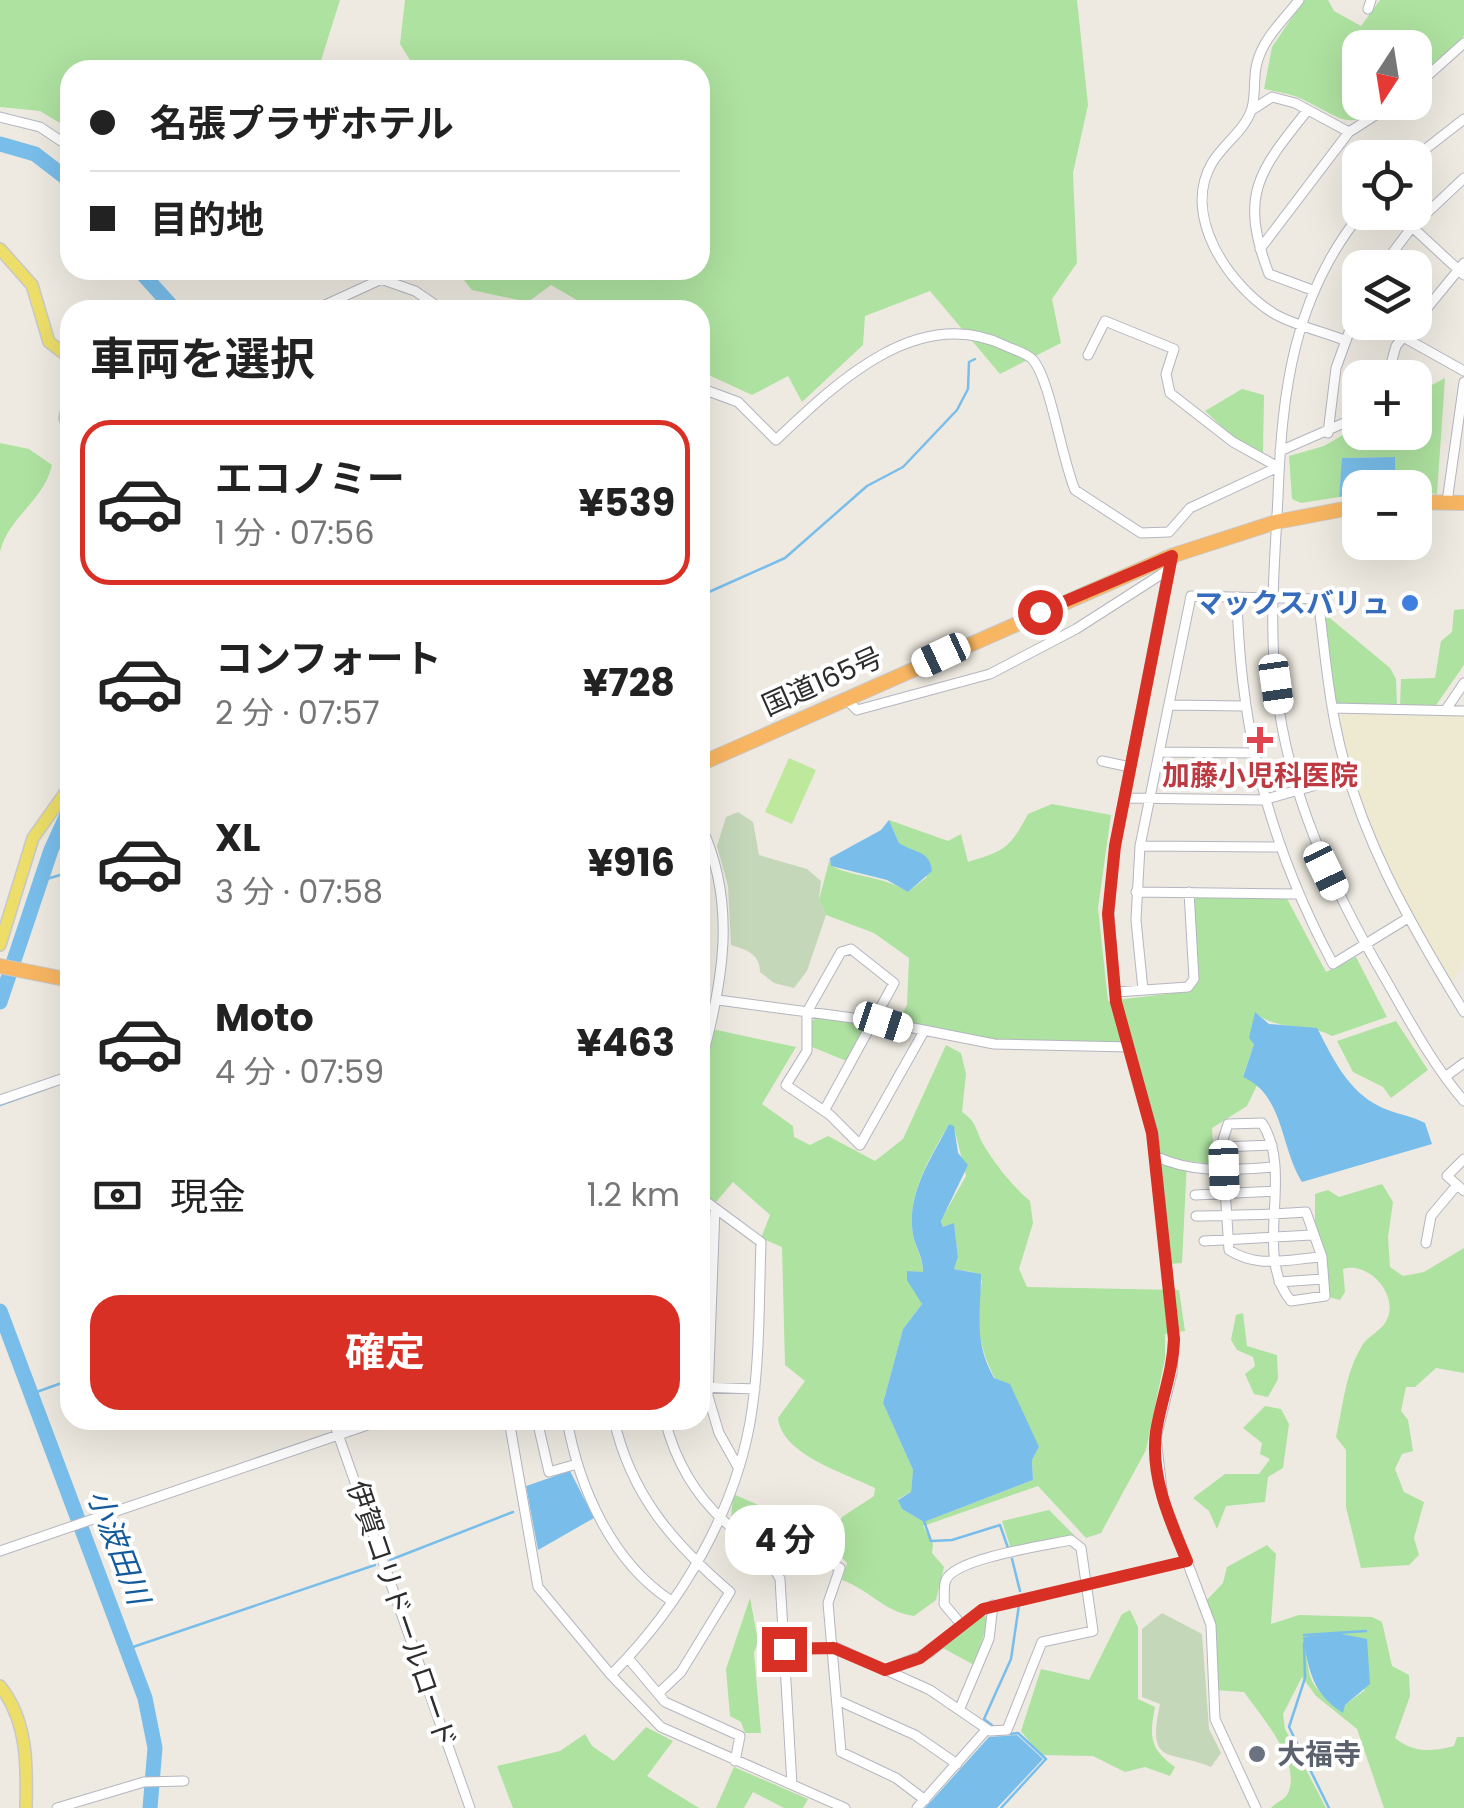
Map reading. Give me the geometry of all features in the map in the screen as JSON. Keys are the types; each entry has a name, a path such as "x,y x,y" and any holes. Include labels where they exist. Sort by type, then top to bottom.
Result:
{"highway":[{"path":"1432,502 1464,502"},
{"name":"国道165号","path":"710,760 1170,563 1276,522 1342,509"},
{"path":"5,967 60,978"}],"main road":[{"path":"0,249 32,285 50,342 60,350"},
{"path":"0,945 33,838 60,800"},
{"path":"0,1686 12,1706 24,1744 29,1771 26,1808"}],"street":[{"path":"1252,110 1256,64 1265,40 1299,0"},
{"path":"1432,72 1464,43"},
{"path":"1342,339 1277,315 1252,298 1232,276 1207,228 1202,200 1212,163 1252,110 1272,97 1350,132"},
{"path":"1308,110 1263,166 1254,187 1260,249 1269,274 1312,290"},
{"path":"0,117 40,127 60,141"},
{"path":"1432,144 1464,118"},
{"path":"1260,249 1350,132 1368,120"},
{"path":"1432,208 1464,178"},
{"path":"1350,230 1312,290 1284,383 1272,598 1276,684 1298,790 1326,871 1365,945 1464,1101"},
{"path":"1416,230 1462,269 1432,305"},
{"path":"336,300 380,280"},
{"path":"389,280 429,300"},
{"path":"1088,355 1105,321 1174,349 1166,374 1170,393 1233,442 1278,466"},
{"path":"710,392 738,402 776,440 824,395 890,351 937,332 964,333 991,338 1033,360 1046,389 1074,490 1140,532 1169,532 1190,508 1278,466"},
{"path":"1328,432 1336,368 1344,340"},
{"path":"1409,340 1464,371"},
{"path":"1447,502 1460,438 1464,382"},
{"path":"1280,451 1342,425"},
{"path":"846,699 857,710 990,674 1108,610 1170,563"},
{"path":"1170,563 1135,714 1109,890 1116,992 1156,1156 1174,1339 1155,1445 1166,1510 1210,1626 1215,1720 1256,1808"},
{"path":"1143,990 1136,892 1140,846 1172,705 1191,596 1318,600 1332,708 1348,776 1373,848 1408,918 1464,1012"},
{"path":"1237,598 1243,706 1263,800 1297,894 1333,964 1408,918"},
{"path":"1445,711 1464,683"},
{"path":"1172,705 1243,706"},
{"path":"1332,708 1464,711"},
{"path":"1162,752 1251,753"},
{"path":"1102,761 1130,768"},
{"path":"1125,798 1263,800 1348,776"},
{"path":"1140,846 1278,847"},
{"path":"710,855 721,889 724,943 718,1000 710,1029"},
{"path":"1136,892 1297,894"},
{"path":"1116,992 1188,987 1194,979 1189,892"},
{"path":"824,1111 894,984 851,949 841,952 807,1012 807,1051 786,1085 824,1111 860,1145 922,1033"},
{"path":"718,1000 876,1021 994,1044 1129,1048"},
{"path":"1446,1077 1464,1063"},
{"path":"0,1100 60,1079"},
{"path":"1196,1216 1226,1215 1276,1212 1306,1212 1322,1257 1324,1296 1291,1301 1278,1282 1277,1260 1276,1238 1276,1212 1272,1145 1262,1122 1228,1124 1222,1148 1224,1170 1224,1193 1226,1215 1228,1250 1248,1263 1277,1260 1322,1257"},
{"path":"1222,1148 1272,1145"},
{"path":"1156,1156 1177,1166 1224,1170 1273,1167"},
{"path":"1426,1243 1432,1216 1460,1188 1446,1176 1464,1159"},
{"path":"1195,1195 1275,1190"},
{"path":"611,1674 628,1658 670,1600 722,1519 738,1467 754,1388 761,1242 710,1204"},
{"path":"710,1289 715,1208"},
{"path":"1204,1242 1312,1235"},
{"path":"1278,1282 1324,1279"},
{"path":"710,1387 754,1388"},
{"path":"710,1405 719,1433 738,1467"},
{"name":"伊賀コリドールロード","path":"337,1430 470,1808"},
{"path":"0,1551 72,1530 353,1430"},
{"path":"511,1430 538,1587 654,1723 844,1808"},
{"path":"538,1430 548,1472 577,1464"},
{"path":"569,1430 577,1464 609,1533 629,1561 670,1600"},
{"path":"617,1430 628,1469 644,1502 695,1562 730,1592 681,1672 659,1693"},
{"path":"668,1430 682,1468 722,1519 774,1567 781,1584 792,1785"},
{"path":"784,1649 834,1648 960,1708 988,1730 1007,1730 1042,1642 1093,1631 1081,1548 1071,1540 983,1559 950,1574 945,1581 944,1604 960,1623"},
{"path":"885,1670 920,1658 960,1623 994,1605 1187,1561"},
{"path":"774,1567 830,1563 840,1568 828,1603 841,1752 896,1778 921,1804 988,1730"},
{"path":"960,1708 989,1639 994,1605"},
{"path":"628,1658 666,1702 740,1736 734,1761"},
{"path":"837,1700 914,1734 957,1764"},
{"path":"56,1808 144,1782 184,1781"}],"shaded area":[{"path":"1343,713 1464,716 1464,962 1452,983 1399,895 1368,825 1347,755 1339,718"}],"green space":[{"path":"0,0 340,0 321,60 60,60 60,123 40,111 0,107"},
{"path":"405,0 1077,0 1088,105 1073,173 1077,263 1052,299 1061,343 1000,374 930,291 865,316 863,345 802,402 788,376 752,395 710,376 710,300 577,300 551,285 531,300 472,290 464,280 710,280 710,60 410,60 400,44"},
{"path":"1304,0 1328,0 1334,11 1361,26 1380,0 1464,0 1464,36 1432,67 1432,30 1342,30 1342,119 1299,98 1264,89 1272,47"},
{"path":"1445,378 1437,494 1432,493 1432,470 1395,470 1395,457 1343,458 1339,497 1301,503 1292,499 1289,456 1324,446 1342,436 1342,450 1432,450 1432,385"},
{"path":"1242,389 1264,395 1263,453 1232,436 1205,411"},
{"path":"0,443 29,449 52,465 42,489 10,529 0,552"},
{"path":"1464,609 1464,665 1434,708 1400,706 1401,679 1435,678 1441,641 1452,632 1454,610"},
{"path":"1325,614 1390,668 1396,679 1397,706 1339,705 1335,700"},
{"path":"789,758 816,770 792,824 765,812"},
{"path":"1052,804 1111,815 1098,908 1108,1001 1191,991 1197,971 1192,900 1197,896 1286,897 1326,972 1356,957 1387,1017 1332,1036 1273,1022 1256,1013 1254,1044 1243,1076 1258,1083 1247,1106 1212,1128 1214,1164 1187,1161 1182,1263 1170,1264 1160,1153 1134,1044 992,1039 898,1021 907,1005 909,958 874,933 826,915 819,900 830,858 831,866 908,892 927,877 899,843 889,820 948,841 961,834 968,862 1005,847 1028,814"},
{"path":"738,812 753,822 759,855 807,869 821,881 819,900 826,915 807,971 794,988 774,983 760,972 752,954 731,945 728,886 717,846 726,817"},
{"path":"816,1018 868,1024 849,1062 812,1047 811,1022"},
{"path":"1396,1021 1428,1070 1391,1098 1383,1087 1353,1072 1337,1041"},
{"path":"712,1029 796,1047 762,1104 793,1126 794,1137 810,1145 828,1136 875,1161 903,1139 946,1045 961,1053 966,1074 962,1112 973,1123 998,1167 1030,1201 1033,1223 1019,1269 1027,1287 1179,1290 1185,1331 1165,1334 1165,1358 1146,1450 1101,1533 1086,1538 1038,1486 923,1526 933,1544 932,1553 944,1567 936,1600 914,1616 894,1610 842,1580 847,1563 828,1543 842,1517 874,1496 875,1488 817,1461 782,1431 778,1418 805,1381 785,1365 782,1247 761,1238 770,1215 733,1182 716,1202 710,1198","holes":["949,1124 954,1127 966,1176 941,1220 943,1227 954,1224 958,1257 954,1269 972,1272 982,1281 978,1306 983,1350 1000,1388 1039,1447 1032,1460 1033,1480 924,1522 902,1509 898,1499 911,1492 913,1470 883,1403 903,1329 922,1304 908,1271 923,1273 913,1235 916,1191"]},
{"path":"1382,1184 1393,1202 1388,1237 1390,1267 1403,1276 1424,1272 1464,1248 1464,1373 1436,1368 1415,1387 1406,1387 1401,1411 1408,1420 1413,1451 1402,1454 1395,1469 1404,1492 1424,1502 1414,1538 1419,1555 1409,1565 1361,1568 1346,1507 1346,1450 1336,1437 1356,1356 1386,1322 1390,1307 1378,1281 1352,1268 1343,1269 1345,1292 1340,1300 1328,1297 1327,1256 1315,1230 1315,1194 1328,1190 1339,1197"},
{"path":"1243,1313 1247,1346 1277,1355 1278,1379 1268,1397 1254,1394 1245,1374 1255,1366 1253,1357 1237,1350 1231,1340 1236,1315"},
{"path":"1265,1406 1281,1409 1289,1424 1283,1468 1268,1477 1265,1502 1226,1506 1217,1529 1209,1511 1193,1498 1225,1474 1259,1474 1270,1459 1260,1454 1262,1443 1243,1428"},
{"path":"733,1494 781,1515 771,1554 731,1520"},
{"path":"1049,1510 1074,1535 1011,1549 1002,1521"},
{"path":"1267,1545 1276,1554 1271,1624 1299,1615 1372,1617 1382,1622 1392,1666 1409,1675 1410,1696 1395,1738 1416,1749 1430,1750 1454,1746 1457,1737 1464,1737 1464,1808 1384,1808 1357,1729 1316,1696 1302,1677 1283,1714 1285,1729 1326,1808 1271,1808 1288,1793 1291,1781 1285,1754 1244,1692 1214,1690 1216,1624 1205,1602 1223,1583 1227,1567","holes":["1304,1637 1365,1690 1345,1705 1323,1694 1309,1672"]},
{"path":"750,1598 758,1641 754,1653 761,1733 745,1733 741,1722 730,1716 726,1669"},
{"path":"1130,1610 1138,1627 1138,1699 1155,1707 1153,1742 1175,1767 1170,1776 1145,1767 1125,1772 1093,1756 1040,1755 1021,1731 1041,1669 1089,1680 1122,1614"},
{"path":"1162,1613 1202,1634 1209,1729 1221,1753 1211,1767 1172,1756 1159,1747 1156,1738 1160,1704 1142,1697 1142,1629"},
{"path":"982,1614 989,1619 974,1665 941,1647"},
{"path":"646,1727 673,1741 647,1776 699,1808 513,1808 497,1766 560,1751 585,1734 592,1746 614,1761"},
{"path":"734,1767 808,1799 803,1808 784,1808 753,1792 744,1808 716,1808"}],"water":[{"path":"1395,457 1395,470 1342,470 1339,497 1342,458"},
{"path":"889,820 899,843 925,856 931,864 932,871 908,892 887,880 831,866 830,858 881,830"},
{"path":"1255,1012 1269,1024 1317,1028 1354,1087 1375,1104 1425,1123 1432,1144 1302,1182 1274,1109 1256,1085 1243,1077 1254,1044 1249,1038"},
{"path":"949,1124 954,1126 958,1153 968,1165 941,1221 943,1227 954,1223 958,1257 954,1269 981,1274 980,1327 987,1365 994,1378 1010,1384 1039,1447 1032,1460 1033,1480 924,1522 902,1509 898,1500 911,1492 913,1470 883,1403 903,1329 922,1304 907,1280 907,1271 923,1272 913,1235 913,1205 922,1177"},
{"path":"570,1471 594,1518 538,1550 526,1486"},
{"path":"1337,1633 1367,1639 1370,1684 1345,1705 1343,1713 1318,1689 1303,1637"},
{"path":"1017,1735 1043,1759 997,1808 925,1808 989,1737"}],"waterway":[{"name":"小波田川","path":"0,144 35,154 60,173"},
{"name":"小波田川","path":"148,280 166,300"},
{"path":"710,592 785,558 867,486 903,467 957,410 968,389 969,362 975,359"},
{"name":"小波田川","path":"0,1002 60,830"},
{"path":"40,881 60,875"},
{"path":"0,1105 45,1089"},
{"name":"小波田川","path":"0,1311 145,1698 155,1748 150,1808"},
{"path":"31,1394 60,1384"},
{"path":"390,1560 513,1512"},
{"path":"924,1521 931,1541 952,1540 1000,1525 1008,1548"},
{"path":"1012,1559 1020,1591"},
{"path":"127,1649 375,1565"},
{"path":"994,1727 984,1719 1011,1659 1019,1605"},
{"path":"1304,1635 1366,1631"},
{"path":"1304,1643 1305,1678 1289,1727 1329,1808"},
{"path":"1001,1808 1046,1759 1018,1733 1010,1734"}],"place":[{"name":"マックスバリュ","path":"1410,603"},
{"name":"加藤小児科医院","path":"1260,740"},
{"name":"大福寺","path":"1257,1754"}],"route":[{"path":"784,1649 834,1648 885,1670 930,1652 960,1623 983,1609 1187,1561 1162,1498 1155,1445 1174,1358 1156,1156 1116,1002 1108,914 1115,846 1172,556 1040,612"}]}
